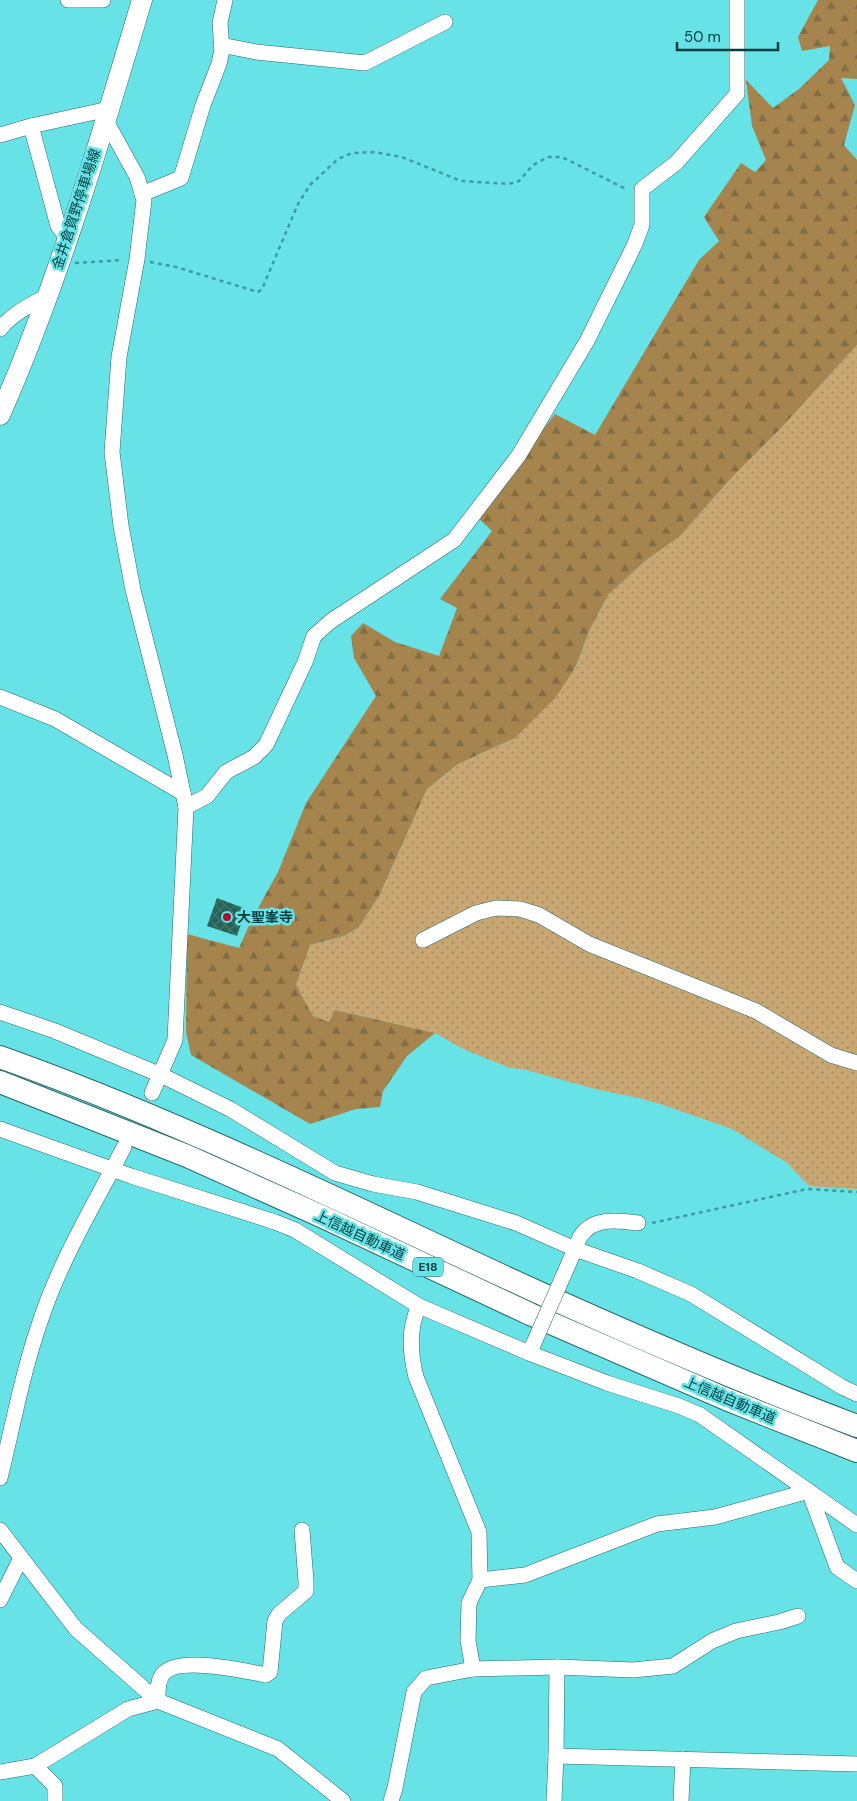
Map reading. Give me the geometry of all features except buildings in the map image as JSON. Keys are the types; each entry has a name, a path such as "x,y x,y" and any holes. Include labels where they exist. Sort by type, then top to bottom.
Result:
{"highway":[{"name":"上信越自動車道","path":"0,1057 194,1134 534,1290 731,1375 857,1426"},
{"name":"上信越自動車道","path":"0,1082 187,1156 296,1204 565,1329 735,1402 857,1451"}],"main road":[{"name":"金井倉賀野停車場線","path":"0,415 22,365 68,238 142,0"}],"street":[{"path":"68,0 103,0"},
{"path":"142,194 181,178 203,106 219,64 221,45 220,23 225,0"},
{"path":"0,697 68,725 185,800 207,796 226,772 254,757 266,745 305,662 314,636 331,621 454,540 519,455 587,341 634,246 642,225 642,189 676,163 737,94 737,7"},
{"path":"221,45 256,52 365,63 445,22"},
{"path":"0,135 31,126 107,114 137,177 144,200 137,259 119,356 112,452 121,526 133,590 185,800 176,1040 152,1093"},
{"path":"31,126 58,226 68,238"},
{"path":"0,329 27,306 47,296"},
{"path":"423,940 476,913 496,908 520,909 540,914 590,944 756,1011 831,1055 857,1063"},
{"path":"0,1012 55,1031 161,1075 230,1109 335,1173 373,1184 417,1192 516,1223 574,1252 638,1271 691,1294 842,1387 857,1394"},
{"path":"0,1129 112,1170 296,1230 420,1306 531,1349 607,1383 679,1406 700,1415 857,1525"},
{"path":"0,1478 33,1344 41,1319 62,1268 124,1147"},
{"path":"531,1349 581,1236 600,1222 620,1220 638,1223"},
{"path":"420,1306 413,1323 411,1357 416,1376 479,1532 480,1580 469,1603 468,1641 473,1669"},
{"path":"480,1580 525,1575 657,1524 715,1518 809,1491"},
{"path":"809,1491 836,1567 857,1582"},
{"path":"0,1530 76,1629 158,1701 278,1749 343,1801"},
{"path":"158,1701 158,1685 163,1673 175,1667 194,1664 266,1675 270,1672 275,1621 279,1614 306,1591 302,1530"},
{"path":"0,1600 21,1558"},
{"path":"391,1801 396,1788 414,1692 426,1678 473,1669 557,1667 633,1670 672,1666 712,1641 736,1631 798,1616"},
{"path":"554,1801 557,1667"},
{"path":"0,1772 35,1766 128,1709 158,1701"},
{"path":"556,1756 857,1764"},
{"path":"682,1801 683,1760"},
{"path":"35,1766 54,1786 55,1801"}],"path":[{"path":"59,264 137,259 176,268 258,292 262,289 298,204 310,185 338,159 352,153 374,152 402,157 461,181 509,184 518,181 533,164 548,157 562,157 624,188 642,189"},
{"path":"638,1223 650,1224 671,1220 807,1189 857,1192"}],"shaded area":[{"path":"857,345 857,1189 809,1186 787,1163 732,1129 663,1105 522,1069 510,1068 463,1049 435,1033 335,1010 329,1022 313,1016 296,985 310,945 344,936 359,927 379,896 427,789 458,764 515,738 576,667 590,629 608,595 645,561 680,536 732,477 780,429"}],"green space":[{"path":"818,0 857,0 857,79 841,78 855,105 844,145 857,160 857,345 780,429 732,477 680,536 645,561 608,595 590,629 576,666 556,697 515,738 458,764 427,789 379,896 359,927 344,936 310,945 296,985 313,1016 329,1022 335,1010 435,1033 407,1056 383,1091 380,1107 356,1109 310,1124 191,1055 186,1032 187,934 239,948 251,921 278,872 306,803 376,696 354,658 351,636 363,623 395,642 439,656 457,608 440,599 492,531 476,516 555,414 595,435 699,260 719,241 704,217 741,163 755,172 766,160 752,126 746,80 773,108 799,89 829,60 830,46 802,51 798,37"}],"place":[{"name":"大聖峯寺","path":"227,917"}]}
